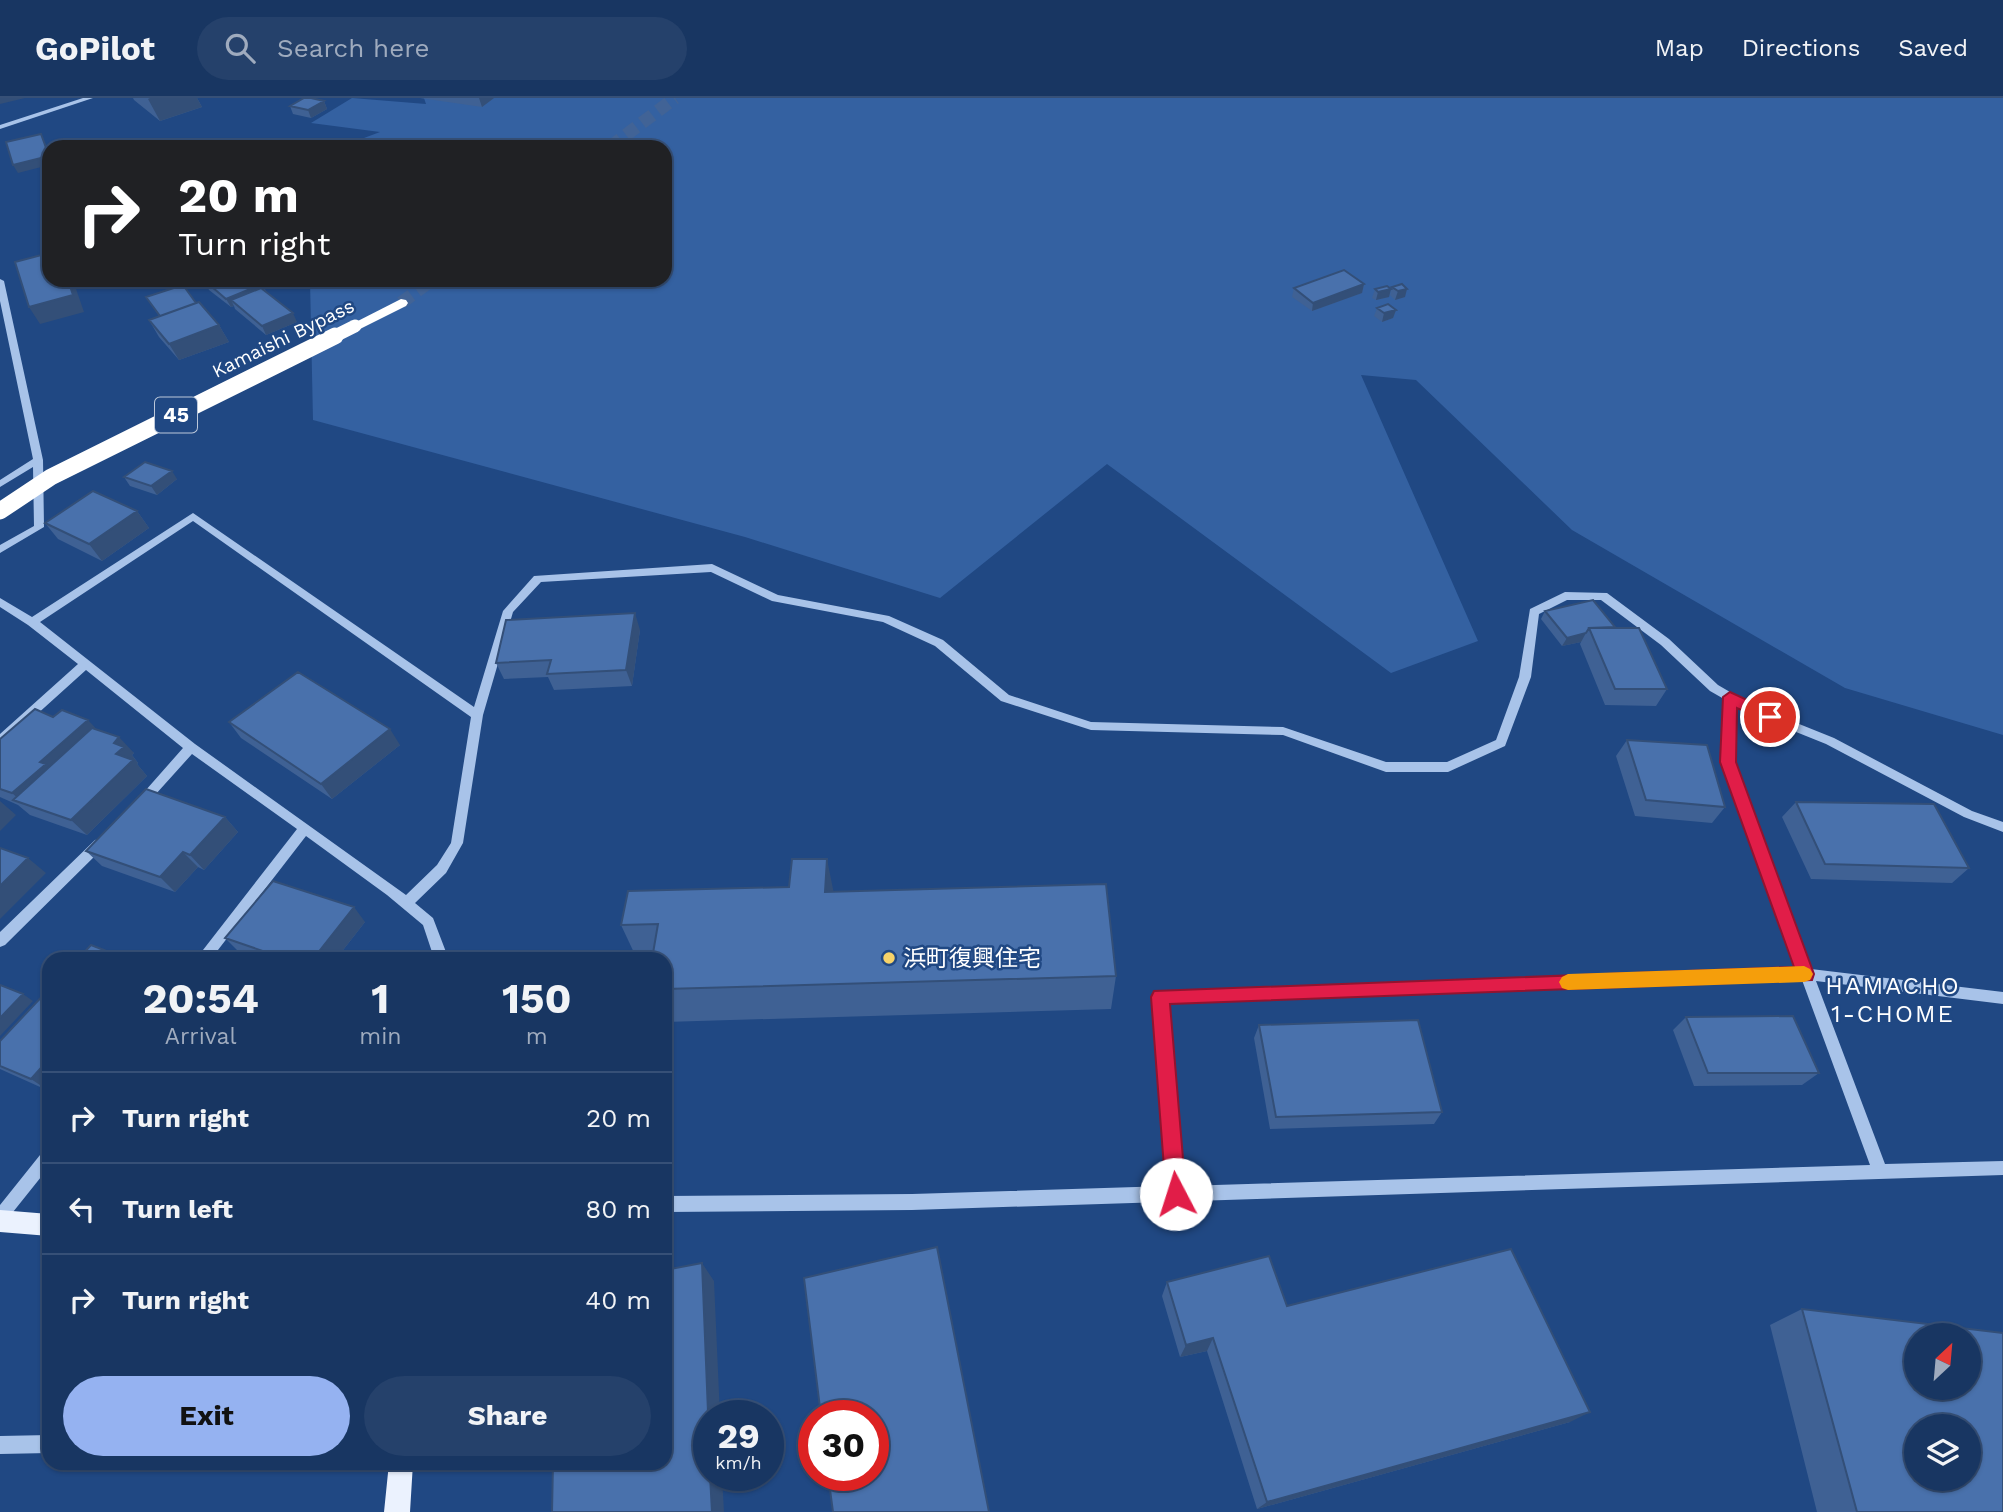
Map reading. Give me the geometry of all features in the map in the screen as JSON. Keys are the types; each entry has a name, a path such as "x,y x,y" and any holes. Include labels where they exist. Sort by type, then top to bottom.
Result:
{"highway":[{"name":"Kamaishi Bypass","path":"0,511 51,477 401,303"}],"main road":[{"path":"0,1219 42,1223"},
{"path":"397,1512 400,1470"}],"street":[{"path":"0,127 90,98"},
{"path":"0,281 38,460 39,527 0,550"},
{"path":"0,484 38,460"},
{"path":"32,622 192,516 477,715"},
{"path":"406,903 442,872 457,843 477,715 508,611 538,579 712,568 776,598 885,619 939,643 1005,698 1091,726 1283,731 1386,766 1448,767 1501,743 1525,677 1534,612 1565,596 1603,596 1665,642 1714,688 1750,709 1830,741 1968,814 2003,827"},
{"path":"0,602 32,622 191,747 406,903 428,922 439,952"},
{"path":"0,741 85,665"},
{"path":"1730,697 1728,762 1880,1172"},
{"path":"133,811 191,747"},
{"path":"208,952 304,829"},
{"path":"0,941 104,839"},
{"path":"1176,1194 1160,997 1805,974 2003,998"},
{"path":"0,1219 42,1164"},
{"path":"672,1204 912,1202 2003,1168"},
{"path":"0,1445 42,1444"}],"shaded area":[{"path":"352,98 426,104 424,98 2003,98 2003,735 1845,688 1572,530 1416,380 1361,375 1478,641 1391,673 1107,464 940,598 745,537 313,420 310,287 672,287 672,140 359,140 380,132 311,123"}],"building":[{"path":"304,98 324,101 308,110 290,106"},
{"path":"41,134 42,158 13,165 6,142"},
{"path":"42,255 42,287 70,287 73,295 29,307 15,262"},
{"path":"1344,270 1364,284 1313,303 1294,288"},
{"path":"1402,284 1407,289 1398,291 1392,287"},
{"path":"1387,286 1391,289 1378,292 1375,289"},
{"path":"184,287 196,303 160,316 146,297"},
{"path":"212,287 255,287 226,299"},
{"path":"261,288 293,313 262,326 231,300"},
{"path":"199,302 219,325 169,344 149,320"},
{"path":"1388,304 1396,310 1384,313 1377,308"},
{"path":"145,462 172,471 151,486 124,477"},
{"path":"93,491 137,511 89,544 45,523"},
{"path":"1593,600 1615,627 1589,628 1586,633 1567,638 1545,611"},
{"path":"635,613 626,670 547,674 551,660 496,663 506,620"},
{"path":"1589,628 1639,628 1667,689 1615,689"},
{"path":"298,672 390,729 321,784 229,722"},
{"path":"35,709 53,717 62,710 88,720 40,762 46,764 12,793 0,789 0,739"},
{"path":"92,728 119,737 114,743 124,747 116,754 133,760 71,820 13,800"},
{"path":"1627,740 1707,745 1725,807 1646,800"},
{"path":"146,789 225,817 190,855 183,852 160,877 86,851"},
{"path":"1796,802 1934,804 1969,868 1825,864"},
{"path":"0,848 28,858 0,886"},
{"name":"浜町復興住宅","path":"792,859 827,859 825,892 1106,884 1116,976 672,989 672,952 653,952 658,924 621,925 628,891 789,887"},
{"path":"273,881 354,907 319,952 266,952 225,938"},
{"path":"91,945 109,952 84,952"},
{"path":"0,985 23,994 0,1018"},
{"path":"42,996 42,1067 31,1079 0,1066 0,1041"},
{"path":"1793,1016 1819,1073 1708,1073 1686,1017"},
{"path":"1418,1020 1442,1112 1276,1117 1259,1025"},
{"path":"937,1247 989,1512 833,1512 830,1491 889,1491 889,1400 819,1400 804,1278"},
{"path":"1511,1249 1590,1412 1267,1502 1213,1338 1186,1345 1167,1282 1269,1256 1287,1306"},
{"path":"702,1263 708,1400 693,1400 693,1491 711,1491 712,1512 552,1512 553,1470 672,1470 672,1269"},
{"path":"1802,1309 1919,1323 1904,1323 1904,1400 1981,1400 1981,1330 2003,1333 2003,1512 1857,1512"}],"tunnel":[{"path":"619,140 675,98"},
{"path":"401,303 423,287"}],"slow traffic":[{"path":"1568,982 1804,974"}],"place":[{"name":"浜町復興住宅","path":"889,958"}],"district":[{"name":"HAMACHO 1-CHOME","path":"1893,1000"}],"route":[{"path":"1176,1194 1160,997 1805,974 1728,762 1730,697 1770,717"}]}
